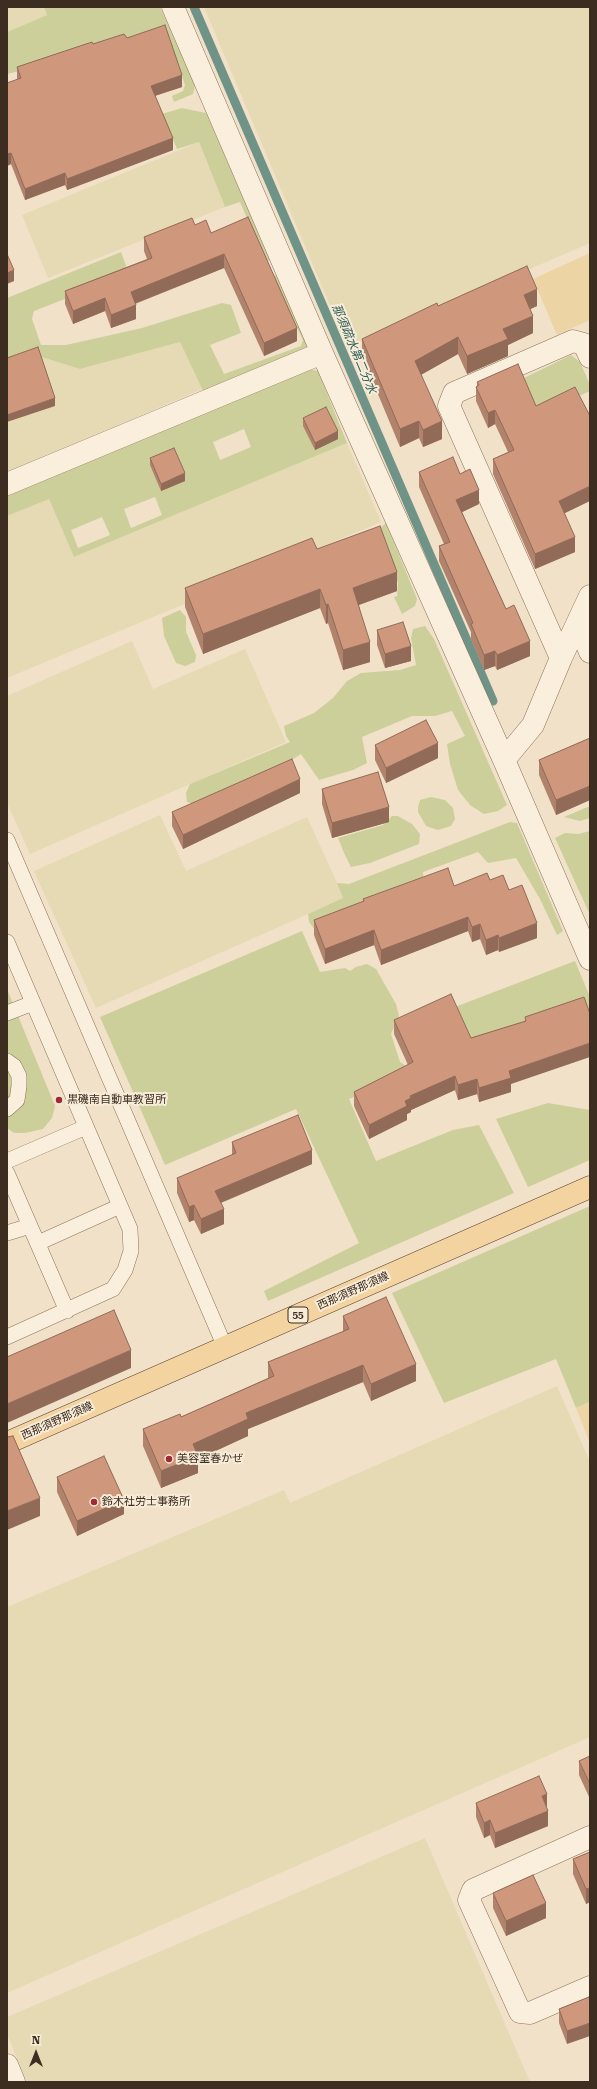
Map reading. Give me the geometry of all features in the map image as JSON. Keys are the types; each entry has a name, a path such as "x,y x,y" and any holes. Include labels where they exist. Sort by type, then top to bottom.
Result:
{"main road":[{"name":"西那須野那須線","path":"7,1443 590,1187"}],"street":[{"path":"173,7 322,353 504,760 590,959"},
{"path":"560,658 449,406 454,393 573,341 584,344 590,357"},
{"path":"7,484 322,353"},
{"path":"504,760 533,724 560,658 590,596"},
{"path":"578,622 590,652"},
{"path":"590,1837 473,1890 469,1900 520,2012 530,2013 590,1987"},
{"path":"7,2065 14,2082"}],"lane":[{"path":"7,840 225,1347"},
{"path":"7,942 130,1229 131,1251 125,1270 113,1289 68,1311 7,1336"},
{"path":"7,1013 33,1003"},
{"path":"7,1061 14,1066 19,1076 17,1100 7,1109"},
{"path":"7,1161 86,1128"},
{"path":"7,1173 68,1311"},
{"path":"38,1243 120,1206"},
{"path":"7,1233 30,1226"}],"shaded area":[{"path":"7,7 44,7 47,15 7,32"},
{"path":"204,7 590,7 590,243 348,348"},
{"path":"199,142 225,207 48,278 22,215"},
{"path":"180,342 202,389 7,473 7,365 35,355 80,369"},
{"path":"347,443 381,522 7,678 7,516 49,498 74,557"},
{"path":"132,641 153,689 245,649 286,742 30,854 7,803 7,696"},
{"path":"160,815 186,871 307,817 344,898 96,1008 34,871"},
{"path":"557,1386 590,1462 590,1737 7,1993 7,1607 284,1490 290,1503"},
{"path":"425,1838 530,2082 27,2082 7,2034 7,2017"}],"green space":[{"path":"44,7 160,7 195,85 193,94 174,102 172,96 183,91 185,85 168,36 7,74 7,32 47,15"},
{"path":"182,108 206,113 270,260 266,262 240,202 225,207 199,142 177,149 172,137 121,126"},
{"path":"121,252 129,274 34,311 32,319 41,345 66,345 142,328 222,303 231,305 241,333 210,345 224,374 301,346 303,340 271,277 276,275 308,344 306,348 204,393 180,342 80,369 35,355 7,365 7,298"},
{"path":"571,355 580,362 590,385 590,391 538,415 520,380"},
{"path":"305,368 318,371 347,443 74,557 49,499 7,516 7,495","holes":["244,429 251,447 220,460 213,442","155,497 162,515 131,528 124,509","102,517 110,535 78,548 71,530"]},
{"path":"386,523 417,599 415,606 402,614 394,597 397,596 398,583 376,531"},
{"path":"180,610 186,617 186,632 196,655 195,662 185,666 176,663 164,636 162,618"},
{"path":"425,626 434,639 507,805 498,811 484,814 470,805 458,790 450,764 447,744 465,736 452,711 435,716 412,716 362,737 367,763 353,770 319,780 301,754 282,766 199,805 187,802 186,793 190,784 290,742 286,736 284,726 314,713 333,698 347,681 361,673 400,670 416,665 411,638 413,629"},
{"path":"431,797 445,800 453,808 455,819 451,826 438,830 426,826 418,812 418,807 420,800"},
{"path":"590,806 590,818 580,821 564,817"},
{"path":"392,816 398,816 412,824 420,834 419,844 370,863 351,867 338,838 383,825"},
{"path":"510,822 517,823 563,931 557,935 540,899 516,858 488,863 478,852 423,872 424,885 315,930 309,922 308,914 343,898 337,883 349,884"},
{"path":"590,831 590,915 555,838 565,833 578,834"},
{"path":"302,931 320,972 345,968 350,971 356,967 367,964 376,969 396,1004 399,1016 391,1034 400,1062 406,1066 464,1042 455,1007 575,961 590,997 590,1018 579,1008 349,1099 376,1161 453,1130 479,1125 514,1193 268,1301 264,1291 359,1243 296,1109 165,1165 100,1017"},
{"path":"7,989 55,1106 52,1118 43,1129 25,1133 14,1133 7,1128"},
{"path":"548,1103 590,1110 590,1160 528,1187 496,1119"},
{"path":"590,1206 590,1402 576,1408 556,1359 444,1403 392,1293"}],"sand":[{"path":"590,253 590,320 557,335 533,279"},
{"path":"590,1402 590,1443 576,1408"}],"building":[{"path":"165,25 182,75 151,86 173,138 67,179 65,173 25,189 11,153 7,154 7,83 21,78 17,67 92,42 93,44 124,34 127,38"},
{"path":"248,217 297,328 264,343 224,254 131,292 136,305 111,315 105,298 73,311 65,291 152,258 144,237 192,218 195,225 206,220 211,233"},
{"path":"7,254 14,270 7,273"},
{"path":"527,266 537,289 524,295 533,316 503,329 508,339 467,356 458,337 415,361 442,421 423,430 419,421 400,429 362,339 437,303 438,306"},
{"path":"38,347 55,398 7,415 7,358"},
{"path":"518,364 536,406 575,387 590,416 590,486 559,501 575,537 535,554 493,459 514,450 495,410 488,413 476,387 479,385 477,382"},
{"path":"326,407 338,431 315,443 303,418"},
{"path":"174,448 185,473 161,484 150,458"},
{"path":"453,457 460,474 470,469 479,490 456,500 506,609 514,605 530,641 497,655 495,651 484,655 471,624 473,623 439,546 450,542 419,472"},
{"path":"380,526 397,572 353,588 370,642 343,650 328,604 326,605 320,589 203,634 185,588 312,538 317,549"},
{"path":"403,622 411,646 385,654 377,630"},
{"path":"426,720 438,743 386,768 375,745"},
{"path":"590,738 590,786 556,800 539,760"},
{"path":"292,759 300,779 183,835 172,812"},
{"path":"378,772 389,807 332,823 322,789"},
{"path":"448,868 454,886 487,873 490,880 503,875 509,890 522,885 537,923 499,938 498,935 486,940 480,924 472,927 468,917 381,950 374,930 325,949 314,920 364,901 363,899"},
{"path":"451,994 471,1038 526,1021 525,1017 584,997 590,1014 590,1043 509,1071 511,1078 479,1088 477,1079 458,1085 455,1076 410,1096 411,1098 405,1101 407,1106 369,1125 354,1092 413,1062 394,1020"},
{"path":"298,1115 312,1150 215,1191 224,1209 201,1219 194,1205 189,1207 177,1178 236,1153 232,1142"},
{"path":"386,1297 416,1364 371,1384 363,1365 246,1413 248,1419 193,1444 198,1456 161,1471 143,1429 180,1414 181,1417 274,1376 268,1362 349,1329 343,1316"},
{"path":"114,1310 131,1350 7,1404 7,1357"},
{"path":"13,1436 40,1498 7,1511 7,1437"},
{"path":"104,1456 124,1500 77,1521 57,1477"},
{"path":"590,1756 590,1784 579,1761"},
{"path":"539,1776 547,1794 542,1796 548,1811 495,1833 490,1820 484,1823 476,1803"},
{"path":"590,1852 590,1888 586,1889 573,1859"},
{"path":"533,1875 546,1903 506,1921 493,1893"},
{"path":"589,1997 590,2023 567,2031 559,2009"}],"waterway":[{"name":"那須疏水第二分水","path":"194,7 493,701"}],"place":[{"name":"黒磯南自動車教習所","path":"59,1100"},
{"name":"美容室春かぜ","path":"169,1459"},
{"name":"鈴木社労士事務所","path":"94,1502"}]}
